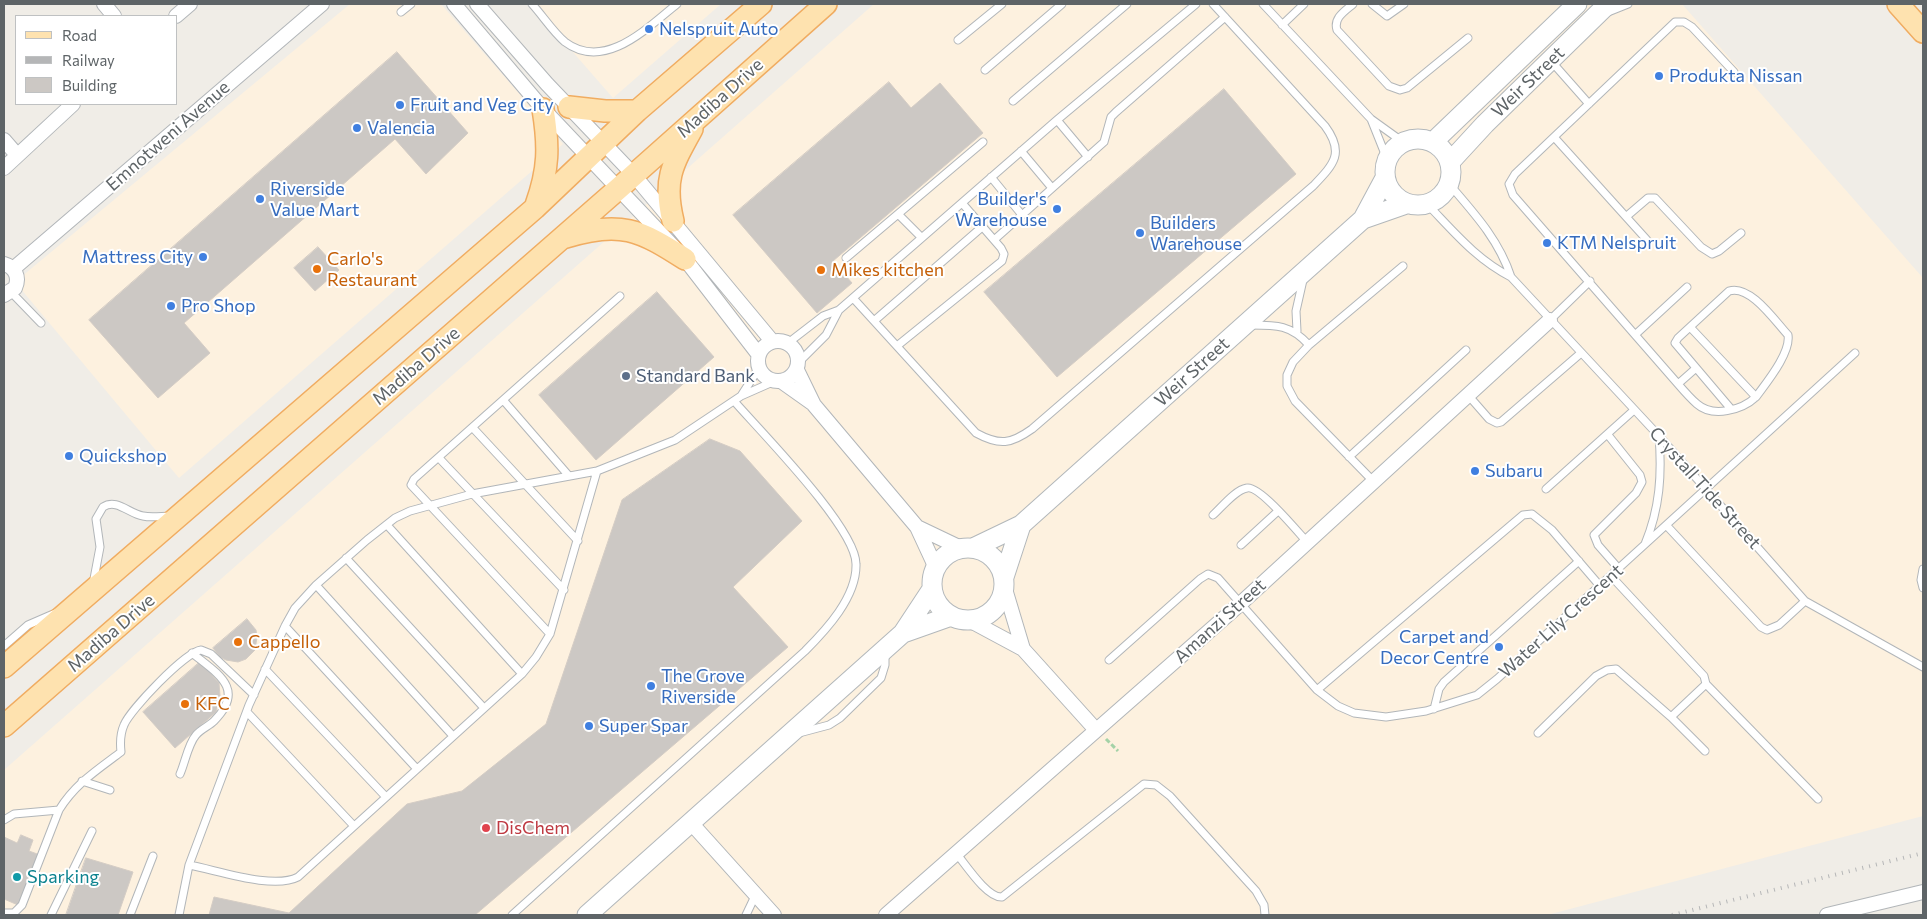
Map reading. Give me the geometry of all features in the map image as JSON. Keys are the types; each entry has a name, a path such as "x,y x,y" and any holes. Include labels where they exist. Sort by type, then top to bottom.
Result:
{"main road":[{"path":"4,667 535,208 637,111 761,4"},
{"name":"Madiba Drive","path":"4,726 618,189 826,4"},
{"path":"1898,4 1923,32"},
{"path":"568,107 604,111 637,111"},
{"path":"535,208 544,183 548,154 542,109"},
{"path":"673,221 668,200 669,180 681,150 698,118"},
{"path":"561,239 583,232 629,229 653,239 685,260"}],"street":[{"path":"104,4 113,15"},
{"path":"177,15 190,4"},
{"name":"Emnotweni Avenue","path":"8,294 17,283 9,266 322,4"},
{"path":"454,4 542,109 685,260 759,361 765,377 778,381 814,405 917,527 936,568"},
{"path":"477,4 568,107 633,174 772,342"},
{"name":"Weir Street","path":"1433,142 1577,4"},
{"name":"Weir Street","path":"1450,162 1603,8"},
{"path":"4,168 72,105"},
{"path":"1363,219 1385,178 1387,159 1391,152 1403,142 1421,139 1433,142 1443,151 1450,162 1449,184 1441,197 1428,204 1417,206 1406,204 1390,191 1385,178"},
{"path":"4,140 17,155"},
{"path":"1363,219 1406,204"},
{"name":"Weir Street","path":"1021,525 1363,219"},
{"name":"Amanzi Street","path":"886,915 1240,604 1550,320"},
{"path":"759,361 764,346 772,342 788,343 796,351 798,366 814,405"},
{"path":"778,381 790,378 798,366"},
{"path":"587,915 692,824 903,633 932,589 936,568 942,559 1021,525"},
{"path":"903,633 960,618 989,614 996,607 1021,525"},
{"path":"917,527 993,557 1000,566 1023,649"},
{"path":"932,589 942,609 1023,649 1096,730"},
{"path":"692,824 774,915"},
{"path":"1828,915 1923,892"}],"lane":[{"path":"401,12 411,4"},
{"path":"532,4 565,42 574,47 599,51 620,47 640,34 677,4"},
{"path":"958,40 1002,4"},
{"path":"985,70 1062,4"},
{"path":"1013,101 1127,4"},
{"path":"798,366 826,334 839,310 852,298 1057,120 1196,4"},
{"path":"852,298 976,432 1002,442 1017,440 1032,429 1313,186 1330,166 1337,154 1336,144 1332,136 1309,107 1213,4"},
{"path":"1262,4 1371,119 1403,142"},
{"path":"1282,25 1304,4"},
{"path":"1353,4 1339,17 1335,24 1336,30 1389,86 1395,89 1408,88 1468,38"},
{"path":"1372,4 1387,16 1394,13 1404,4"},
{"path":"1603,8 1616,10 1628,4"},
{"path":"994,240 1108,137 1110,122 1116,112 1225,17"},
{"path":"1731,410 1675,343 1678,338 1729,291 1738,289 1752,296 1788,335 1788,341 1781,360 1756,397 1744,406 1731,410 1720,411 1703,408 1678,384 1509,189 1509,184 1515,174 1676,22 1684,22 1692,27 1734,72"},
{"path":"1550,60 1589,104"},
{"path":"1371,119 1387,159"},
{"path":"1057,120 1088,157"},
{"path":"1554,138 1647,240"},
{"path":"846,258 983,142"},
{"path":"1022,151 1052,188"},
{"path":"991,177 1022,215"},
{"name":"Crystall Tide Street","path":"1449,184 1494,239 1504,257 1511,277"},
{"path":"1627,216 1648,198 1655,198 1701,247 1712,254 1719,251 1741,234"},
{"path":"897,346 1000,264 1003,252 962,203"},
{"name":"Crystall Tide Street","path":"1428,204 1474,254 1493,268 1511,277 1659,436 1805,601 1923,667"},
{"path":"898,214 921,237"},
{"path":"874,321 982,227"},
{"path":"1374,482 1295,401 1287,386 1287,375 1293,362 1309,345 1403,266"},
{"path":"1296,331 1297,305 1306,269"},
{"path":"1550,320 1590,281"},
{"path":"1636,334 1686,287"},
{"path":"8,294 41,323"},
{"path":"550,634 428,506 411,485 414,479 620,296"},
{"path":"788,343 823,316 839,310"},
{"path":"1244,326 1278,326 1296,331 1309,345"},
{"path":"1690,327 1756,397"},
{"path":"1348,457 1466,350"},
{"path":"1468,395 1489,419 1497,423 1501,422 1581,353"},
{"name":"Water Lily Crescent","path":"1109,660 1205,575 1214,575 1317,690 1338,706 1368,716 1386,717 1434,709 1477,695 1486,689 1707,490 1855,353"},
{"path":"737,398 759,361"},
{"path":"1678,384 1695,368"},
{"path":"180,915 189,864 265,669 295,608 316,585 346,558 387,525 410,511 472,494 596,471 674,440 737,398 778,381"},
{"path":"512,915 805,651 836,613 849,592 856,566 851,542 830,511 737,398"},
{"path":"504,401 569,476"},
{"path":"1546,489 1634,410"},
{"path":"473,428 524,485 578,540"},
{"path":"1608,434 1640,475 1642,482 1639,490 1594,535 1598,546 1619,569"},
{"path":"1644,546 1654,522 1661,488 1659,436"},
{"path":"439,458 564,590"},
{"path":"189,864 269,882 290,881 298,877 522,674 536,658 550,634 564,590 596,471"},
{"path":"1213,515 1240,491 1249,487 1264,496 1307,542"},
{"path":"91,591 100,547 96,520 103,506 112,503 144,517 179,516"},
{"path":"1241,545 1278,511"},
{"path":"1317,690 1522,515 1532,514 1538,517 1600,586"},
{"path":"387,525 522,674"},
{"path":"1667,526 1761,627 1766,630 1779,625 1805,601"},
{"path":"346,558 484,708"},
{"path":"1434,709 1439,689 1444,682 1579,561"},
{"path":"1923,569 1923,588"},
{"path":"1611,576 1702,673 1706,684 1818,799"},
{"path":"316,585 453,736"},
{"path":"4,646 40,618 70,609"},
{"path":"285,626 417,769"},
{"path":"4,913 14,913 22,905 59,810 82,781 121,752 123,728 131,713 150,691 192,653 201,650 211,654 254,695"},
{"path":"180,774 195,736 220,714 228,703 230,694 226,683 192,653"},
{"path":"265,669 386,797"},
{"path":"1538,733 1596,676 1612,669 1625,674 1705,751"},
{"path":"1671,717 1706,684"},
{"path":"247,712 354,826"},
{"path":"82,781 110,790"},
{"path":"956,853 985,889 995,896 1002,897 1144,784 1150,783 1170,796 1256,892 1264,905 1265,915"},
{"path":"4,820 14,814 59,810"},
{"path":"51,915 92,831"},
{"path":"130,915 153,856"},
{"path":"746,915 756,894"}],"shaded area":[{"path":"350,4 441,4 563,144 179,478 15,282"},
{"path":"531,4 721,4 613,98"},
{"path":"874,4 1682,4 1923,278 1923,816 1547,915 4,915 4,770"}],"building":[{"path":"397,52 468,133 426,174 395,139 184,323 210,353 158,398 89,320"},
{"path":"889,82 911,108 940,83 983,133 833,261 852,283 817,313 733,215"},
{"name":"Builders Warehouse","path":"1224,89 1296,174 1057,377 984,292"},
{"name":"Carlo's Restaurant","path":"318,247 339,270 315,291 294,268"},
{"name":"Standard Bank","path":"657,292 714,357 596,460 539,395"},
{"name":"The Grove Riverside","path":"710,439 740,451 802,521 733,587 788,647 475,915 209,915 214,897 289,913 407,804 462,791 546,724 622,500"},
{"name":"Cappello","path":"247,619 256,630 255,650 246,659 238,662 220,657 213,648"},
{"name":"KFC","path":"200,662 219,683 220,696 216,712 175,748 143,712"},
{"name":"Sparking","path":"21,835 33,840 29,851 40,855 18,905 4,899 4,837 17,843"},
{"path":"86,858 133,872 118,915 66,915"}],"railway":[{"path":"1672,915 1923,853"}],"place":[{"name":"Nelspruit Auto","path":"649,29"},
{"name":"Produkta Nissan","path":"1659,76"},
{"name":"Fruit and Veg City","path":"400,105"},
{"name":"Valencia","path":"357,128"},
{"name":"Riverside Value Mart","path":"260,199"},
{"name":"Builder's Warehouse","path":"1057,209"},
{"name":"Builders Warehouse","path":"1140,233"},
{"name":"KTM Nelspruit","path":"1547,243"},
{"name":"Mattress City","path":"203,257"},
{"name":"Carlo's Restaurant","path":"317,269"},
{"name":"Mikes kitchen","path":"821,270"},
{"name":"Pro Shop","path":"171,306"},
{"name":"Standard Bank","path":"626,376"},
{"name":"Quickshop","path":"69,456"},
{"name":"Subaru","path":"1475,471"},
{"name":"Cappello","path":"238,642"},
{"name":"Carpet and Decor Centre","path":"1499,647"},
{"name":"The Grove Riverside","path":"651,686"},
{"name":"KFC","path":"185,704"},
{"name":"Super Spar","path":"589,726"},
{"name":"DisChem","path":"486,828"},
{"name":"Sparking","path":"17,877"}]}
